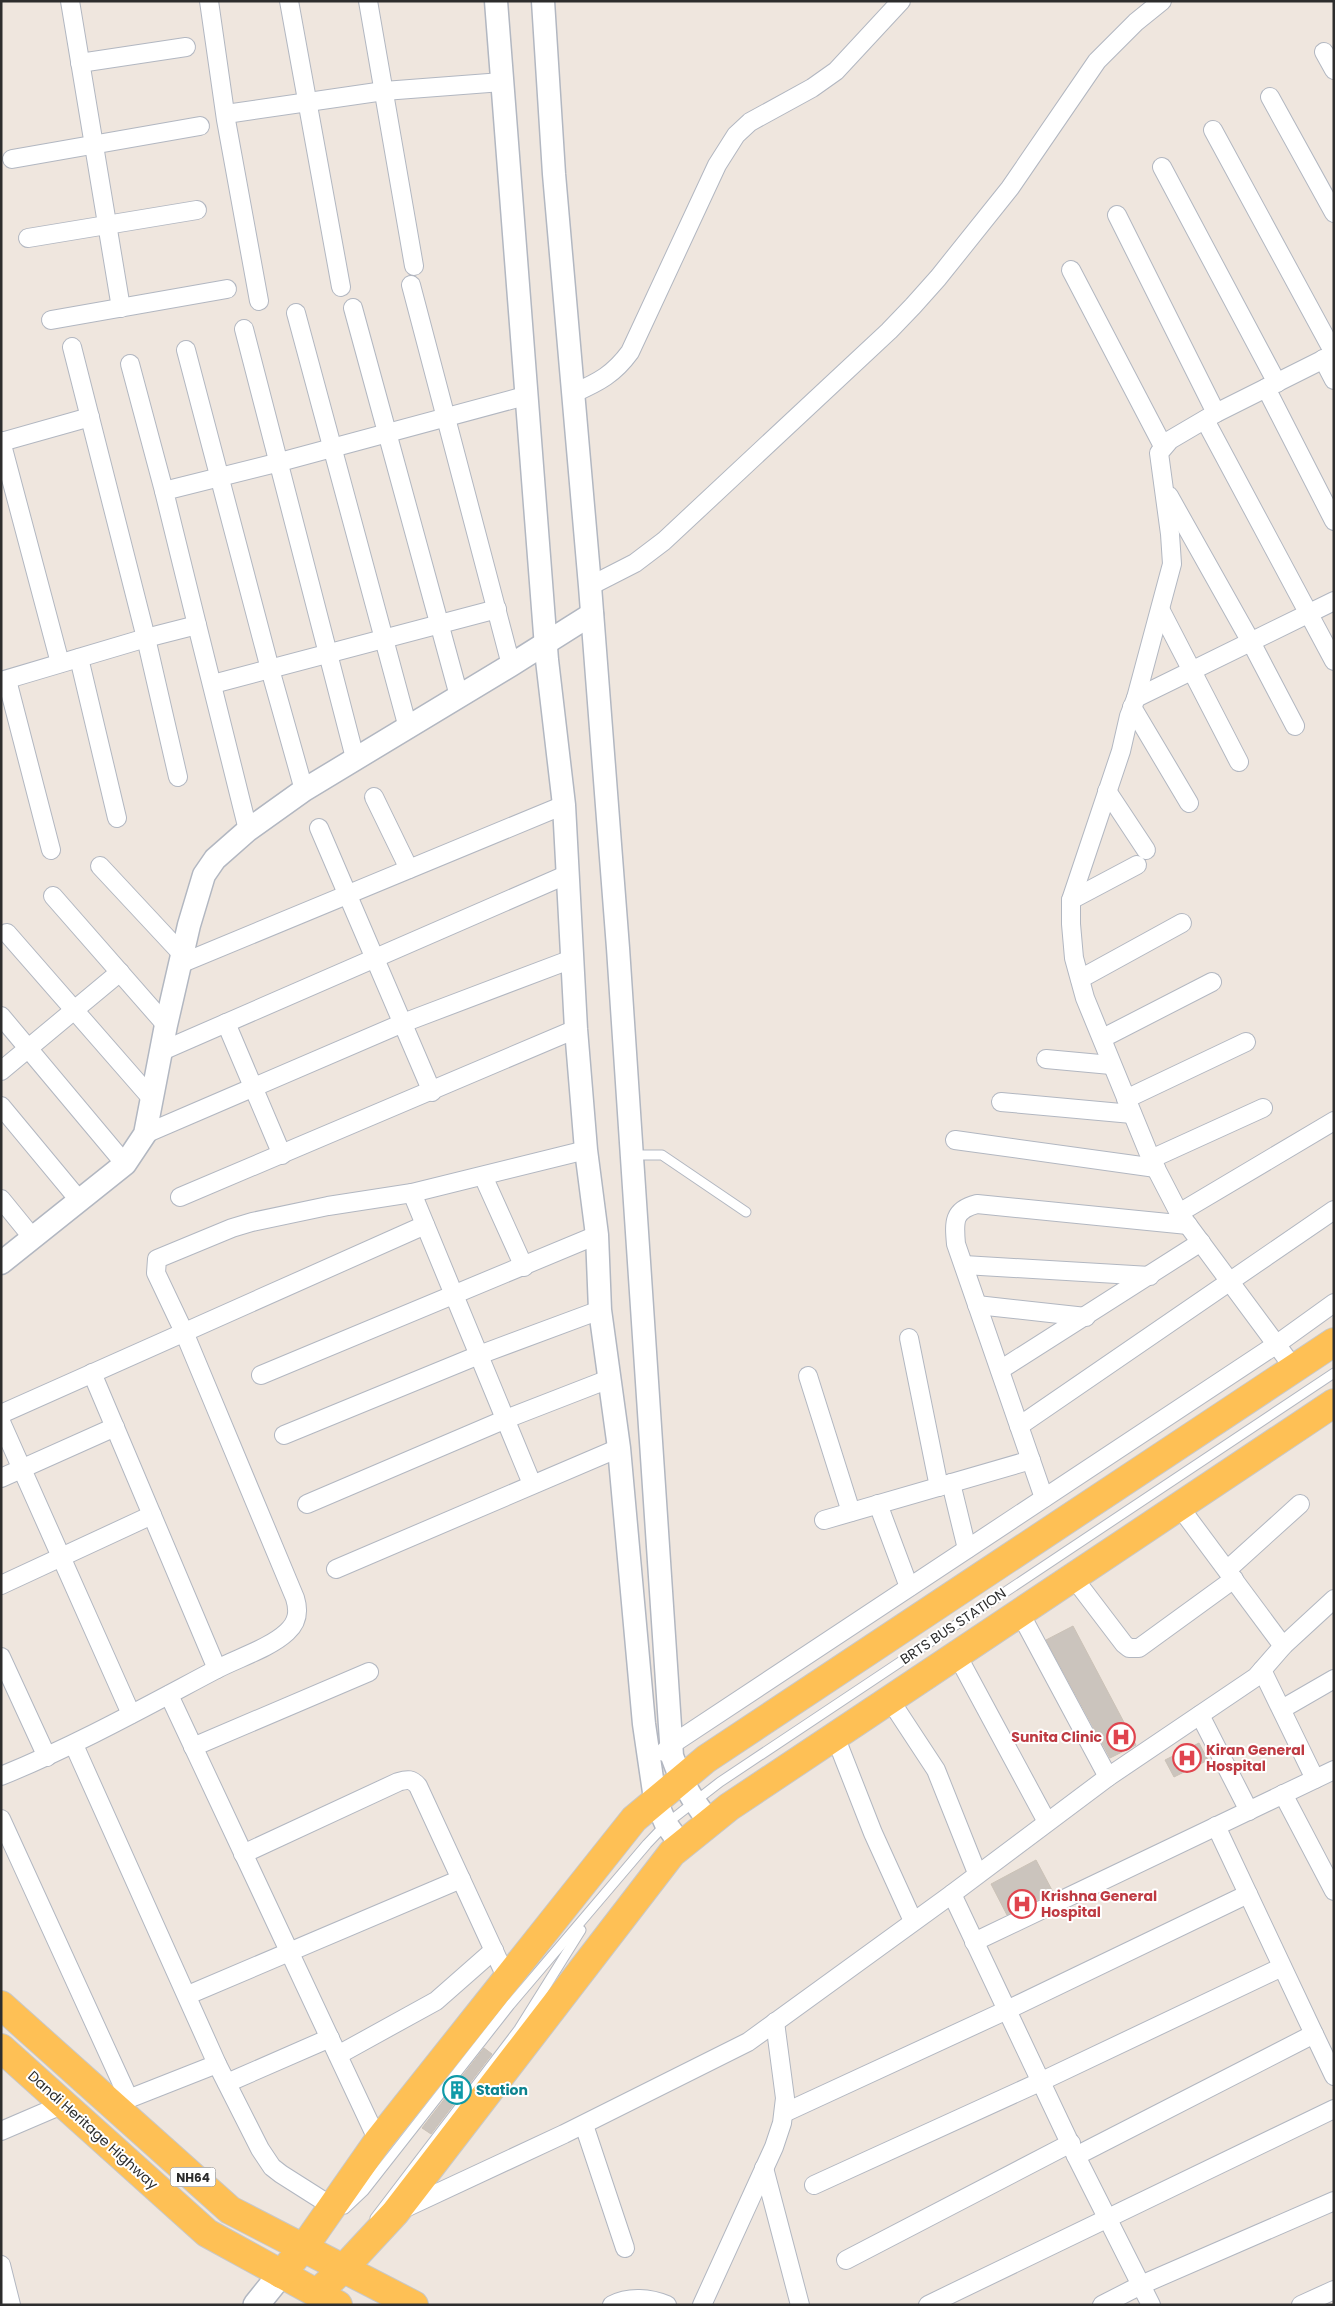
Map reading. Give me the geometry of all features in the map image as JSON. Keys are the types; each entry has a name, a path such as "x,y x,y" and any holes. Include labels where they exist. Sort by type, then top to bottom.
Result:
{"main road":[{"path":"256,2305 304,2247 378,2141 634,1819 655,1799 706,1759 1293,1367 1334,1342"},
{"path":"320,2301 344,2269 395,2213 672,1853 673,1834 702,1813 729,1807 1334,1403"},
{"name":"NH64","path":"1,2006 120,2102 230,2210 414,2305"},
{"name":"Dandi Heritage Highway","path":"1,2048 207,2233 281,2274 320,2301"}],"street":[{"path":"70,1 121,308"},
{"path":"209,1 226,114 260,300"},
{"path":"289,1 341,288"},
{"path":"368,1 414,266"},
{"path":"496,1 525,396 552,715 564,806 566,875 576,1029 586,1150 597,1235 600,1310 619,1448 644,1724 655,1799 673,1834"},
{"path":"543,1 554,174 599,696 671,1745 672,1756 680,1779 702,1813"},
{"path":"574,393 601,381 621,364 630,352 717,165 736,135 750,122 812,88 836,71 901,1"},
{"path":"590,586 635,563 664,541 889,331 938,278 1010,188 1098,61 1136,22 1162,1"},
{"path":"80,63 186,47"},
{"path":"1324,52 1334,70"},
{"path":"226,114 384,91 502,82"},
{"path":"1270,97 1334,213"},
{"path":"12,158 200,126"},
{"path":"1213,130 1330,355 1334,380"},
{"path":"1162,167 1272,385 1334,521"},
{"path":"28,238 197,210"},
{"path":"1117,216 1210,416 1308,613 1334,661"},
{"path":"1071,270 1163,446"},
{"path":"411,285 511,665"},
{"path":"51,320 227,289"},
{"path":"353,308 459,696"},
{"path":"296,313 408,728"},
{"path":"244,329 280,462 355,758"},
{"path":"72,347 146,638 178,776"},
{"path":"186,350 304,790"},
{"path":"1293,1367 1184,1219 1153,1164 1085,998 1074,958 1071,900 1121,751 1172,564 1170,534 1159,453 1170,440 1210,416 1330,355"},
{"path":"130,364 213,684 248,830"},
{"path":"164,491 525,396"},
{"path":"60,663 1,442 90,417"},
{"path":"1162,485 1251,642 1295,726"},
{"path":"1134,703 1191,671 1334,601"},
{"path":"213,684 497,609"},
{"path":"1160,611 1239,762"},
{"path":"52,850 4,680 197,625"},
{"path":"1,1263 32,1236 125,1164 145,1134 166,1025 189,925 199,889 209,865 248,830 304,790 355,758 511,665 547,651 592,625"},
{"path":"79,658 117,818"},
{"path":"1134,703 1189,802"},
{"path":"1071,900 1142,857 1107,790"},
{"path":"374,797 409,868"},
{"path":"181,959 348,894 564,806"},
{"path":"319,828 432,1092"},
{"path":"100,866 181,959"},
{"path":"162,1051 566,875"},
{"path":"53,896 166,1025"},
{"path":"1080,979 1182,923"},
{"path":"7,933 152,1100"},
{"path":"145,1134 403,1023 572,959"},
{"path":"1,1072 120,972"},
{"path":"1103,1038 1212,982"},
{"path":"1,1016 125,1164"},
{"path":"226,1023 282,1155"},
{"path":"180,1197 432,1092 576,1029"},
{"path":"1002,1102 1129,1106 1246,1042"},
{"path":"1046,1059 1111,1065"},
{"path":"1,1106 79,1200"},
{"path":"956,1140 1153,1164 1263,1108"},
{"path":"1044,1498 956,1244 955,1229 957,1216 964,1207 977,1204 1184,1219 1334,1121"},
{"path":"1,1776 74,1745 217,1669 278,1639 293,1625 298,1616 298,1607 184,1332 156,1273 156,1263 161,1256 252,1222 328,1206 412,1193 586,1150"},
{"path":"483,1176 524,1267"},
{"path":"412,1193 532,1484"},
{"path":"1,1199 32,1236"},
{"path":"1019,1426 1334,1210"},
{"path":"1,1414 425,1225"},
{"path":"261,1375 597,1235"},
{"path":"1000,1370 1201,1242"},
{"path":"964,1265 1150,1276"},
{"path":"650,1765 671,1745 1277,1344 1334,1303"},
{"path":"977,1305 1086,1317"},
{"path":"284,1435 479,1354 600,1310"},
{"path":"909,1338 945,1485 966,1550"},
{"path":"92,1373 217,1669"},
{"path":"808,1376 851,1512"},
{"path":"307,1504 506,1419 609,1378"},
{"path":"1,1422 132,1714"},
{"path":"1,1478 115,1427"},
{"path":"336,1569 619,1448"},
{"path":"824,1520 1031,1460"},
{"path":"878,1504 909,1587"},
{"path":"1073,1577 1124,1644 1134,1649 1139,1648 1230,1575 1300,1504"},
{"path":"1180,1506 1284,1646"},
{"path":"1,1585 152,1515"},
{"path":"395,2213 584,2125 748,2042 913,1920 952,1894 977,1873 1108,1777 1256,1677 1284,1646 1330,1608"},
{"path":"1020,1613 1108,1777"},
{"path":"957,1655 1047,1822"},
{"path":"1,1657 47,1758"},
{"path":"1262,1670 1315,1779"},
{"path":"194,1747 369,1672"},
{"path":"1282,1709 1334,1679"},
{"path":"169,1695 378,2141"},
{"path":"890,1700 936,1770 977,1873"},
{"path":"1200,1714 1249,1811"},
{"path":"835,1736 873,1834 913,1920"},
{"path":"74,1745 188,1995 217,2064 260,2149 272,2167 333,2207"},
{"path":"974,1942 1334,1770"},
{"path":"243,1854 407,1779 413,1780 418,1786 507,1979"},
{"path":"1283,1794 1327,1860 1334,1891"},
{"path":"1,1819 120,2102 217,2064"},
{"path":"1216,1826 1334,2076"},
{"path":"188,1995 461,1879"},
{"path":"952,1894 1107,2220 1151,2305"},
{"path":"784,2113 1007,2010 1248,1894"},
{"path":"338,2055 436,2001 494,1950"},
{"path":"814,2185 1042,2081 1282,1967"},
{"path":"702,2305 774,2148 784,2113 784,2086 775,2022"},
{"path":"846,2260 1314,2034"},
{"path":"227,2083 330,2038"},
{"path":"1,2131 64,2104"},
{"path":"928,2305 1334,2109"},
{"path":"584,2125 625,2248"},
{"path":"764,2168 800,2305"},
{"path":"1102,2305 1141,2285 1334,2201"},
{"path":"1,2264 11,2305"},
{"path":"1301,2305 1334,2290"},
{"path":"612,2305 619,2301 644,2299 667,2305"}],"lane":[{"path":"631,1155 662,1155 746,1212"},
{"name":"BRTS BUS STATION","path":"702,1813 720,1782 1334,1373"},
{"path":"304,2247 364,2191 510,2005 596,1906 673,1834"},
{"path":"344,2269 383,2206 519,2029 596,1906"}],"building":[{"path":"1073,1626 1136,1745 1110,1758 1046,1640"},
{"path":"1199,1743 1208,1760 1174,1777 1165,1760"},
{"path":"1036,1860 1053,1892 1007,1915 991,1884"},
{"name":"Station","path":"484,2048 492,2054 431,2134 422,2128"}],"place":[{"name":"Sunita Clinic","path":"1121,1737"},
{"name":"Kiran General Hospital","path":"1187,1758"},
{"name":"Krishna General Hospital","path":"1022,1904"},
{"name":"Station","path":"457,2090"}]}
